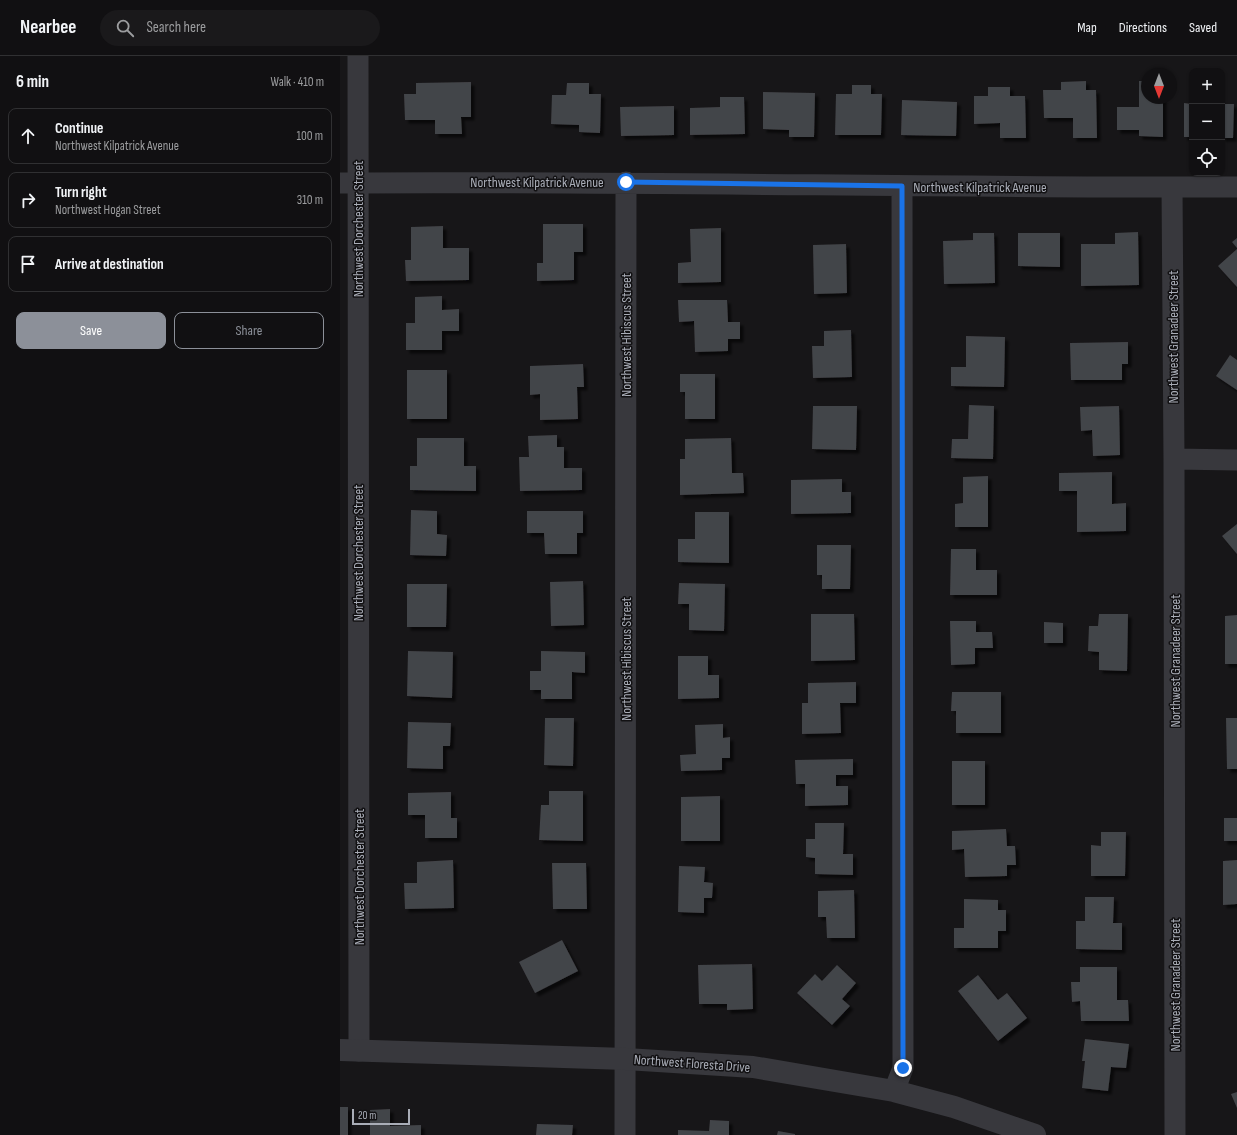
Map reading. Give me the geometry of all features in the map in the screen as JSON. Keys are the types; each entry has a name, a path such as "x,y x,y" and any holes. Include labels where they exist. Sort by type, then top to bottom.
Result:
{"street":[{"name":"Northwest Dorchester Street","path":"349,1050 349,183 358,56"},
{"name":"Northwest Kilpatrick Avenue","path":"349,183 626,182 902,186 1237,187"},
{"name":"Northwest Hibiscus Street","path":"626,182 626,1135"},
{"path":"894,1091 903,1068 902,186"},
{"name":"Northwest Granadeer Street","path":"1172,187 1176,1135"},
{"path":"1174,459 1237,460"},
{"name":"Northwest Floresta Drive","path":"349,1050 626,1059 753,1066 894,1091 954,1107 1035,1135"}],"building":[{"path":"1086,81 1086,90 1096,90 1097,138 1073,138 1073,118 1044,118 1043,90 1061,90 1061,82"},
{"path":"1139,81 1141,81 1141,104 1163,104 1163,137 1139,136 1139,130 1117,130 1117,107 1139,107"},
{"path":"471,82 471,117 461,117 462,134 435,134 435,120 405,120 404,94 416,94 416,83"},
{"path":"567,83 589,83 589,94 601,94 600,133 579,132 579,125 551,124 552,95 566,95"},
{"path":"852,85 871,85 871,94 882,94 881,135 835,135 836,94 852,94"},
{"path":"988,87 1010,87 1010,96 1025,96 1026,138 1000,138 1000,123 974,124 974,96 988,96"},
{"path":"763,92 815,93 814,137 789,137 789,130 763,129"},
{"path":"720,97 744,97 745,134 690,135 690,108 720,107"},
{"path":"902,100 957,102 956,136 901,135"},
{"path":"1184,103 1189,104 1189,137 1184,137"},
{"path":"1225,104 1234,104 1233,138 1225,138"},
{"path":"674,106 674,135 621,136 620,107"},
{"path":"543,224 583,224 583,252 574,252 574,280 537,281 537,263 543,263"},
{"path":"443,226 443,248 469,248 469,280 406,281 405,260 411,260 411,227"},
{"path":"721,228 721,282 678,283 678,263 691,262 690,229"},
{"path":"1138,232 1139,285 1081,286 1081,244 1115,244 1115,233"},
{"path":"973,233 994,233 995,283 944,284 943,241 973,240"},
{"path":"1018,233 1060,233 1060,267 1018,266"},
{"path":"1237,238 1237,248 1232,242"},
{"path":"846,244 847,293 814,294 813,245"},
{"path":"1237,249 1237,287 1218,266"},
{"path":"442,296 442,310 459,309 459,331 442,331 442,350 406,350 406,323 415,323 415,297"},
{"path":"678,300 727,300 728,322 740,322 740,339 728,339 728,351 695,352 694,321 679,322"},
{"path":"851,330 852,377 813,378 812,346 824,346 824,331"},
{"path":"966,336 1005,337 1004,387 951,386 951,367 966,367"},
{"path":"1128,342 1128,364 1122,364 1122,380 1071,380 1070,343"},
{"path":"1230,355 1237,360 1237,390 1216,376"},
{"path":"583,364 584,387 577,387 578,419 540,420 540,394 530,395 530,366"},
{"path":"407,370 447,370 447,419 407,419"},
{"path":"680,374 715,374 715,419 685,419 685,392 680,392"},
{"path":"969,405 994,406 993,459 951,458 952,439 968,439"},
{"path":"813,406 857,406 856,450 812,449"},
{"path":"1119,406 1120,455 1093,456 1092,430 1081,431 1080,407"},
{"path":"557,435 557,447 564,447 564,468 582,468 582,490 520,491 519,457 529,457 528,436"},
{"path":"417,438 464,438 464,466 476,466 476,491 410,490 410,466 417,466"},
{"path":"731,438 732,473 743,473 744,493 680,495 680,459 685,459 685,439"},
{"path":"1112,472 1112,504 1126,503 1126,531 1077,532 1077,491 1059,491 1059,473"},
{"path":"988,476 988,527 955,527 955,504 963,503 963,477"},
{"path":"842,479 842,492 851,492 851,513 791,514 791,480"},
{"path":"411,510 437,511 437,534 447,535 446,556 410,555"},
{"path":"527,511 583,511 583,533 577,533 577,554 545,554 544,533 527,533"},
{"path":"695,512 729,512 729,563 678,562 678,539 695,539"},
{"path":"1237,524 1237,554 1222,536"},
{"path":"817,545 851,545 850,589 822,589 822,575 817,575"},
{"path":"951,549 976,549 976,570 997,570 997,595 950,595"},
{"path":"583,581 584,625 551,626 550,582"},
{"path":"679,583 725,584 724,631 689,630 689,604 678,604"},
{"path":"407,584 447,584 446,627 407,627"},
{"path":"811,614 854,614 855,660 811,661"},
{"path":"1099,614 1128,614 1127,671 1099,670 1099,652 1088,651 1089,626 1098,626"},
{"path":"1237,615 1237,664 1225,664 1225,616"},
{"path":"950,621 976,621 976,632 992,632 993,648 975,648 975,664 951,665"},
{"path":"1044,622 1063,623 1063,643 1044,643"},
{"path":"408,651 453,652 452,698 407,696"},
{"path":"541,651 585,652 585,673 572,672 572,699 541,699 541,690 530,690 530,671 541,671"},
{"path":"678,656 708,656 708,675 719,675 719,698 678,699"},
{"path":"856,682 856,703 840,703 841,733 802,734 802,703 808,703 808,683"},
{"path":"952,692 1001,692 1001,733 956,733 956,711 951,711"},
{"path":"545,718 574,718 573,766 544,765"},
{"path":"1226,718 1237,718 1237,769 1227,769"},
{"path":"408,722 451,723 450,746 443,746 443,769 407,768"},
{"path":"723,724 723,738 730,737 730,758 722,758 722,770 681,771 680,755 696,754 695,725"},
{"path":"853,759 853,775 836,775 836,786 848,786 848,805 805,806 805,784 796,784 795,760"},
{"path":"952,761 985,761 985,805 952,805"},
{"path":"549,791 583,791 583,841 539,840 541,805 549,805"},
{"path":"451,792 451,818 457,818 457,838 425,838 425,815 408,815 408,793"},
{"path":"720,796 720,841 681,841 681,797"},
{"path":"1224,818 1237,818 1237,841 1224,841"},
{"path":"815,823 844,823 843,854 853,854 853,875 815,874 815,858 806,857 806,839 815,839"},
{"path":"1006,829 1007,846 1015,846 1016,865 1007,865 1007,876 965,877 964,849 952,850 952,831"},
{"path":"1101,832 1126,832 1125,876 1091,876 1091,845 1101,846"},
{"path":"453,860 454,908 405,909 404,883 417,883 417,862"},
{"path":"1237,860 1237,904 1223,905 1223,861"},
{"path":"552,863 586,863 587,909 553,909"},
{"path":"679,866 705,867 704,882 713,883 712,898 704,898 704,913 678,912"},
{"path":"854,890 855,938 827,938 826,917 818,917 818,891"},
{"path":"1085,897 1114,897 1113,923 1122,923 1122,950 1076,949 1076,921 1085,921"},
{"path":"964,899 998,900 998,910 1006,910 1006,931 998,931 998,948 954,948 954,928 964,928"},
{"path":"562,940 578,971 535,993 519,962"},
{"path":"752,964 753,1009 727,1010 727,1004 699,1004 698,965"},
{"path":"837,965 856,983 842,999 850,1006 832,1025 797,993 815,974 822,981"},
{"path":"1080,967 1117,967 1117,1000 1128,1000 1129,1021 1081,1021 1080,1001 1072,1002 1071,982 1080,982"},
{"path":"978,975 998,1000 1007,993 1027,1018 998,1041 958,991"},
{"path":"1085,1039 1129,1044 1126,1068 1111,1067 1108,1091 1082,1088 1085,1061 1082,1061"},
{"path":"1237,1092 1237,1108 1231,1094"},
{"path":"340,1107 348,1107 348,1135 340,1135"},
{"path":"390,1109 390,1126 421,1125 421,1135 370,1135 370,1110"},
{"path":"710,1120 729,1121 729,1135 678,1135 678,1130 709,1131"},
{"path":"537,1124 573,1125 572,1135 536,1135"},
{"path":"778,1131 795,1134 795,1135 777,1135"}],"route":[{"path":"626,182 902,186 903,1068"}]}
